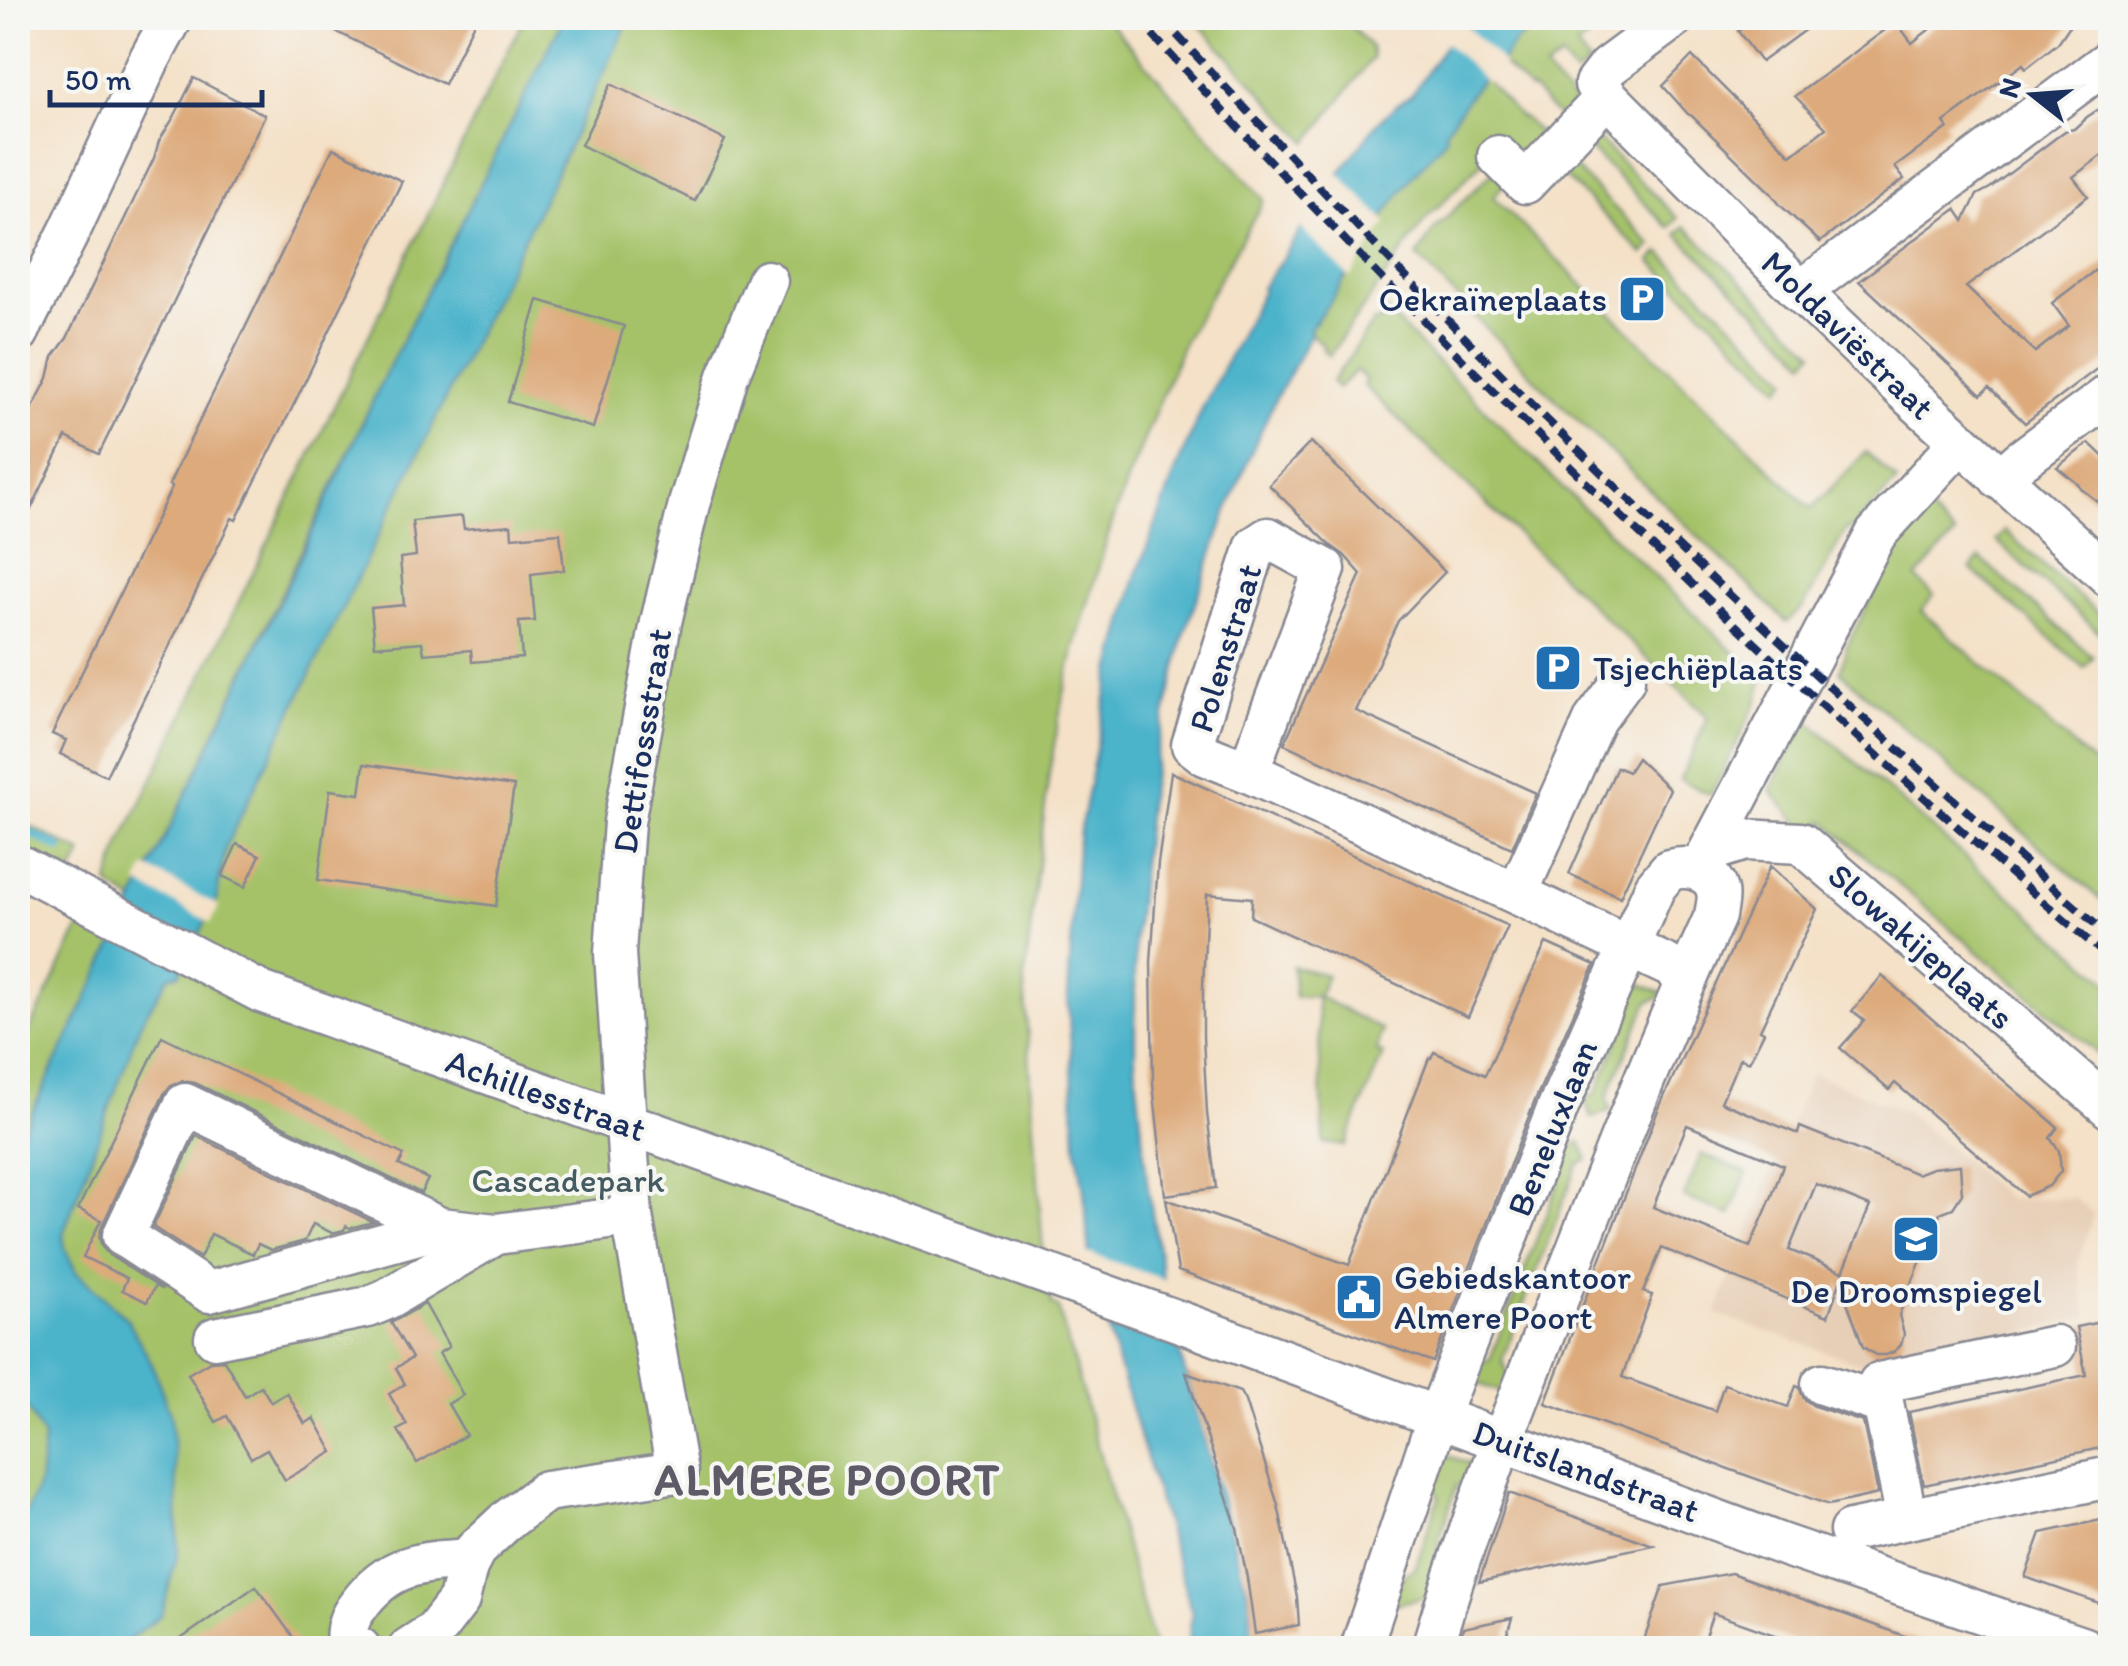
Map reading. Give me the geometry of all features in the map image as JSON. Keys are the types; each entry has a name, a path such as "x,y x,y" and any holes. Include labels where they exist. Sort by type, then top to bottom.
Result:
{"street":[{"path":"18,333 146,64 172,18"},
{"path":"1512,169 1601,90 1608,67 1674,18"},
{"path":"1802,293 2110,60"},
{"name":"Moldaviëstraat","path":"1601,90 1802,293 2110,577"},
{"name":"Dettifossstraat","path":"409,1648 435,1631 459,1600 475,1550 546,1491 677,1472 632,1216 615,953 624,822 661,622 689,504 728,376 767,282"},
{"path":"2000,479 2110,394"},
{"path":"1705,861 1876,534 1960,442"},
{"name":"Polenstraat","path":"1248,772 1325,569 1268,538 1256,546 1192,745 1205,755 1518,894 1688,975"},
{"path":"1518,894 1595,720 1624,680"},
{"name":"Slowakijeplaats","path":"1705,861 1745,840 1801,843 2110,1108"},
{"name":"Beneluxlaan","path":"1361,1648 1438,1416 1558,1107 1655,887 1669,870 1690,868 1705,861 1718,894 1715,916 1617,1146 1503,1440 1432,1648"},
{"name":"Achillesstraat","path":"18,865 261,992 1089,1290"},
{"path":"440,1228 209,1292 122,1236 185,1104 440,1228 496,1234 632,1216"},
{"path":"215,1338 368,1307 496,1234"},
{"name":"Duitslandstraat","path":"1089,1290 1786,1546 2084,1648"},
{"path":"1908,1520 1879,1383 2055,1346"},
{"path":"1822,1384 1883,1404"},
{"path":"1850,1531 2110,1477"},
{"path":"360,1648 347,1643 346,1632 351,1615 370,1590 394,1572 437,1561 472,1559"}],"shaded area":[{"name":"De Droomspiegel","path":"1811,1073 1906,1112 2009,1199 2074,1198 2094,1214 2077,1264 2088,1317 1872,1368 1716,1314"}],"green space":[{"path":"524,18 564,18 384,377 135,902 108,885 121,843"},
{"name":"Cascadepark","path":"630,18 1106,18 1264,200 1184,341 1112,523 1061,707 1049,773 1024,983 1044,1266 1152,1648 18,1648 18,1247 534,218"},
{"path":"1193,18 1343,18 1371,47 1373,57 1308,142"},
{"path":"1549,18 1615,18 1577,46 1589,64 1575,75 1561,58 1545,70 1575,103 1560,119 1500,62 1516,41"},
{"path":"1484,78 1542,136 1518,160 1501,143 1425,220 1329,356 1310,328 1386,213"},
{"path":"1595,136 1678,218 1669,228 1586,145"},
{"path":"1569,162 1652,245 1643,254 1560,172"},
{"path":"1495,169 1507,181 1493,197 1811,509 1866,452 1897,481 1851,530 1847,528 1804,606 1787,622 1540,384 1417,256 1434,230"},
{"path":"1685,226 1814,352 1806,361 1677,234"},
{"path":"1660,252 1788,379 1780,388 1651,261"},
{"path":"1386,311 1762,679 1758,700 1711,795 1680,780 1708,717 1363,385 1366,380 1356,370 1338,388 1332,382 1374,321 1378,322"},
{"path":"1928,510 1955,535 1916,578 1934,595 1921,611 2110,778 2110,908 1840,672 1846,648 1893,553 1890,550"},
{"path":"2005,531 2110,624 2108,640 1996,541"},
{"path":"1980,558 2093,657 2084,668 1971,569"},
{"path":"1805,718 2110,983 2110,1064 1824,821 1809,835 1771,791"},
{"path":"18,820 82,853 74,871 56,870 18,850"},
{"path":"82,922 115,942 18,1141 18,1055"},
{"path":"1292,966 1327,975 1318,996 1382,1030 1376,1051 1383,1054 1345,1146 1324,1143 1317,996 1295,997"},
{"path":"1625,977 1671,997 1648,1002 1607,1097 1611,1110 1592,1118 1584,1099 1595,1095 1630,1013 1620,987"},
{"path":"1581,1142 1588,1160 1578,1164 1502,1360 1513,1384 1510,1395 1461,1378 1490,1359 1566,1163 1561,1150"},
{"path":"1701,1154 1747,1173 1730,1215 1684,1197"},
{"path":"1435,1451 1483,1468 1457,1485 1438,1543 1450,1568 1441,1595 1383,1606 1406,1573 1415,1569 1439,1497 1427,1474"}],"water":[{"path":"564,18 630,18 226,846 216,901 179,974 169,976 140,1024 63,1234 76,1272 127,1319 151,1362 171,1416 178,1551 162,1614 118,1648 18,1648 18,1524 39,1482 44,1438 18,1391 18,1141 384,377"},
{"path":"1476,18 1549,18 1516,41 1475,87 1445,131 1446,138 1386,213 1310,328 1311,334 1274,402 1226,514 1183,638 1157,750 1135,934 1135,1062 1147,1181 1164,1286 1183,1365 1250,1600 1252,1648 1188,1648 1192,1613 1090,1269 1076,1145 1068,996 1077,845 1112,668 1136,577 1203,407 1261,288 1319,201 1376,124 1413,93 1445,45"}],"pier":[{"path":"1462,22 1504,64 1487,83 1443,40"},
{"path":"1335,170 1387,223 1350,278 1297,224"},
{"path":"146,867 219,906 211,923 138,884"},
{"path":"1082,1251 1166,1280 1181,1346 1097,1315"}],"building":[{"path":"308,18 476,18 444,84"},
{"path":"1756,18 1821,18 1761,62 1738,31"},
{"path":"1944,18 2075,18 2058,43 1944,122 1948,128 1895,167 1904,179 1820,242 1663,86 1692,56 1791,155 1826,128 1795,96 1896,22 1912,43"},
{"path":"194,78 265,115 99,454 66,437 18,536 18,432 48,378 53,357 67,338 159,141"},
{"path":"611,84 725,140 695,201 581,145"},
{"path":"2110,102 2110,149 2073,177 2088,196 1966,287 2035,352 2069,326 2052,303 2110,259 2110,359 2025,423 1989,388 1981,395 1859,281 1956,209 1964,221 1977,195"},
{"path":"333,148 402,181 106,776 60,754 66,740 52,734"},
{"path":"538,300 624,326 593,428 508,402"},
{"path":"1311,442 1445,572 1398,621 1356,711 1536,793 1512,848 1284,744 1361,574 1269,485"},
{"path":"2089,443 2110,463 2110,511 2057,467"},
{"path":"462,516 464,529 511,525 512,537 560,533 564,570 531,574 535,621 519,622 522,658 472,662 471,650 424,654 422,642 375,646 371,608 404,605 400,558 416,556 412,521"},
{"path":"1637,758 1670,789 1620,897 1569,874 1617,767 1628,772"},
{"path":"364,764 514,786 496,906 318,880 330,790 360,794"},
{"path":"1171,772 1508,926 1468,1017 1251,917 1252,898 1207,894 1203,1037 1216,1188 1165,1195 1153,1084 1151,962 1158,863"},
{"path":"237,844 260,855 245,887 222,876"},
{"path":"1770,866 1817,909 1760,1030 1764,1032 1749,1062 1740,1058 1721,1102 1798,1134 1800,1127 1917,1174 1960,1165 1962,1194 1953,1208 1940,1213 1899,1315 1904,1334 1894,1352 1876,1355 1863,1347 1840,1282 1828,1316 1662,1248 1643,1292 1652,1295 1622,1377 1715,1411 1724,1384 1788,1407 1796,1386 1799,1387 1804,1399 1814,1406 1863,1422 1878,1494 1829,1505 1545,1403 1658,1110","holes":["1687,1125 1783,1165 1750,1247 1653,1207","1816,1184 1870,1206 1843,1272 1789,1250"]},
{"path":"1546,943 1595,965 1536,1098 1433,1362 1178,1271 1166,1199 1349,1265 1429,1058 1434,1052 1485,1075"},
{"path":"1882,976 2058,1127 2050,1138 2059,1151 2061,1171 2049,1186 2026,1196 1895,1083 1889,1090 1840,1048 1864,1021 1852,1011"},
{"path":"162,1036 404,1155 399,1165 428,1179 421,1193 195,1083 182,1081 171,1085 164,1094 99,1236 109,1255 163,1290 155,1286 147,1302 122,1290 127,1278 83,1257 101,1220 78,1209"},
{"path":"196,1136 373,1222 346,1226 332,1233 313,1224 305,1241 271,1250 258,1244 253,1254 211,1234 200,1258 153,1227"},
{"path":"425,1304 449,1347 439,1353 463,1395 448,1404 466,1435 417,1463 398,1430 407,1425 389,1394 405,1384 396,1368 412,1358 391,1323"},
{"path":"2110,1320 2110,1446 1924,1485 1909,1412 2086,1375 2076,1327"},
{"path":"224,1360 245,1396 261,1386 271,1402 287,1393 305,1424 314,1418 333,1452 285,1480 267,1449 251,1458 227,1416 216,1422 188,1374 210,1361"},
{"path":"1186,1373 1240,1392 1245,1401 1278,1505 1299,1625 1255,1634 1237,1528"},
{"path":"1509,1493 1653,1545 1479,1582"},
{"path":"2110,1518 2110,1607 2025,1577 2041,1533"},
{"path":"1731,1573 1932,1646 1811,1648 1713,1613 1701,1648 1669,1648 1644,1640 1663,1586"},
{"path":"256,1586 301,1648 168,1648"},
{"path":"1512,1618 1503,1648 1458,1648 1463,1628"}],"waterway":[{"path":"18,827 60,848"}],"railway":[{"path":"1137,18 1369,264 1608,504 1856,736 2110,959"},
{"path":"1161,18 1381,251 1588,460 1808,668 2110,937"}],"place":[{"name":"Oekraïneplaats","path":"1642,299"},
{"name":"Tsjechiëplaats","path":"1558,668"},
{"name":"De Droomspiegel","path":"1916,1239"},
{"name":"Gebiedskantoor Almere Poort","path":"1359,1297"}],"district":[{"name":"ALMERE POORT","path":"828,1479"}]}
